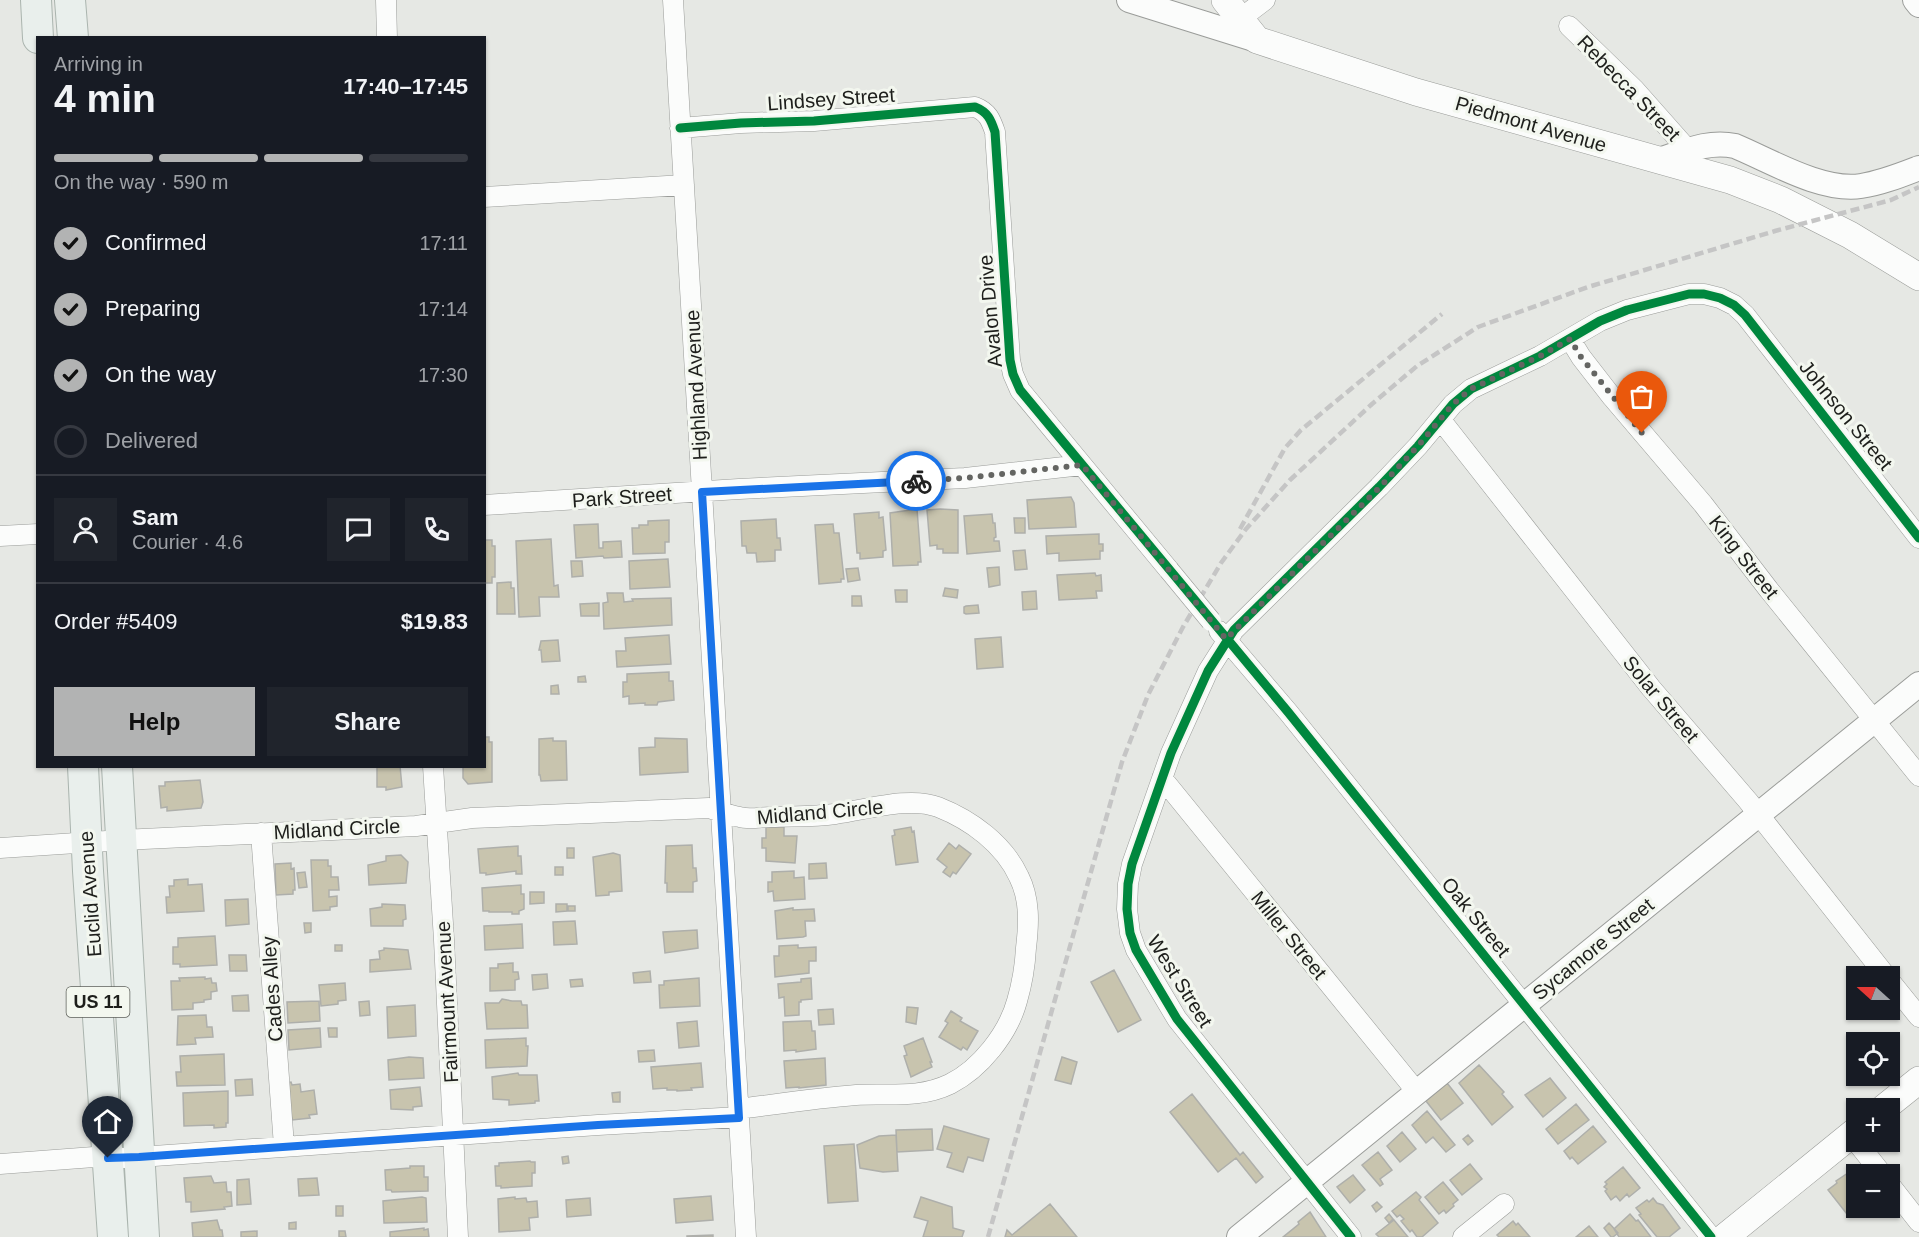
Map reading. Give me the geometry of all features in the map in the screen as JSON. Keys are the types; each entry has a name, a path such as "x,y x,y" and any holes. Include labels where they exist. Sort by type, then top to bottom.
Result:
{"main road":[{"path":"36,0 38,36"},
{"path":"70,0 73,36"},
{"name":"Piedmont Avenue","path":"1241,20 1416,92 1730,180 1781,200 1850,235 1919,277"},
{"name":"Euclid Avenue","path":"83,768 113,1237"},
{"name":"Euclid Avenue","path":"117,768 144,1237"},
{"path":"1896,1098 1919,1080"},
{"path":"1725,1237 1846,1139"}],"street":[{"path":"386,0 387,36"},
{"name":"Highland Avenue","path":"673,0 746,1237"},
{"name":"Piedmont Avenue","path":"1129,0 1200,21 1241,20"},
{"path":"1241,20 1265,0"},
{"path":"1915,0 1919,5"},
{"name":"Rebecca Street","path":"1569,26 1635,89 1688,150"},
{"name":"Lindsey Street","path":"680,128 741,123 814,122 975,107 984,110"},
{"name":"Avalon Drive","path":"984,110 991,119 995,132 1010,360 1020,390 1211,621"},
{"path":"1659,160 1710,144 1735,146 1804,177 1840,186 1861,186 1919,168"},
{"path":"486,197 684,184"},
{"name":"Johnson Street","path":"1440,419 1471,389 1540,356 1600,321 1627,310 1689,294 1720,297 1745,315 1919,538"},
{"name":"King Street","path":"1570,339 1612,397 1702,504 1919,776"},
{"name":"West Street","path":"1352,1237 1177,1019 1136,950 1130,933 1127,909 1128,884 1132,864 1171,753 1208,671 1226,639 1379,488 1440,419"},
{"name":"Solar Street","path":"1440,419 1644,679 1758,814 1878,966"},
{"name":"Park Street","path":"486,506 965,478 1082,465"},
{"path":"0,536 36,534"},
{"name":"Oak Street","path":"1211,621 1711,1237"},
{"name":"Sycamore Street","path":"1239,1237 1919,684"},
{"name":"Fairmount Avenue","path":"433,768 459,1237"},
{"name":"Miller Street","path":"1162,778 1417,1092"},
{"name":"Midland Circle","path":"0,848 416,826 437,821 482,817 709,808 744,818 832,815 908,803 936,806 984,832 1000,848 1019,875 1026,892 1029,911 1024,972 1017,1003 1006,1028 988,1052 953,1083 918,1095 855,1096 739,1113 454,1135 139,1157 0,1164"},
{"name":"Cades Alley","path":"261,833 284,1146"},
{"path":"1900,993 1919,1017"},
{"path":"1900,1198 1919,1222"},
{"path":"1463,1237 1504,1204"}],"building":[{"path":"1071,497 1074,503 1076,527 1029,529 1027,500"},
{"path":"917,509 921,562 918,562 918,565 893,566 890,513"},
{"path":"927,510 958,510 958,553 943,553 943,549 937,549 937,545 930,546"},
{"path":"879,512 879,518 883,517 886,550 883,551 883,557 860,559 860,553 857,553 854,514"},
{"path":"992,514 993,523 995,523 994,541 999,541 1000,551 967,554 964,516"},
{"path":"1014,518 1025,518 1025,533 1015,533"},
{"path":"776,519 777,538 780,538 781,550 775,550 775,561 757,562 756,553 747,553 746,546 742,546 741,521"},
{"path":"669,520 669,542 665,542 665,553 633,554 632,528 648,525 648,521"},
{"path":"598,524 599,548 603,548 603,542 621,541 622,557 576,558 574,525"},
{"path":"833,524 834,533 839,533 844,579 841,579 841,582 819,584 815,525"},
{"path":"1099,534 1099,544 1103,544 1100,559 1059,561 1059,553 1047,554 1046,536"},
{"path":"551,539 554,586 558,585 559,597 539,597 540,616 519,617 516,541"},
{"path":"486,540 492,540 492,546 495,546 495,577 492,577 492,583 486,583"},
{"path":"1025,550 1027,569 1015,570 1013,551"},
{"path":"668,559 670,587 630,589 629,561"},
{"path":"571,561 582,561 583,576 572,577"},
{"path":"999,567 1000,585 989,587 987,568"},
{"path":"858,568 860,580 848,582 846,569"},
{"path":"1095,573 1096,576 1101,575 1102,591 1096,591 1097,598 1059,600 1057,575"},
{"path":"511,582 511,588 514,588 515,614 497,614 497,583"},
{"path":"945,588 958,590 957,598 943,596"},
{"path":"895,590 907,590 907,602 896,602"},
{"path":"1036,591 1037,609 1023,610 1022,592"},
{"path":"607,593 623,593 624,602 633,601 632,599 671,598 672,625 604,629 603,603 608,602"},
{"path":"852,596 861,596 862,606 852,606"},
{"path":"599,603 599,616 581,616 580,604"},
{"path":"978,605 979,613 964,613 964,607"},
{"path":"669,635 671,664 617,667 616,651 626,651 625,638"},
{"path":"1001,637 1003,667 977,669 975,639"},
{"path":"558,640 560,661 542,662 541,650 539,650 541,641"},
{"path":"669,672 669,681 673,681 674,700 658,702 657,705 645,705 645,703 629,704 629,696 623,697 623,682 627,682 627,674"},
{"path":"585,676 586,682 578,682 578,677"},
{"path":"558,685 559,694 551,694 551,686"},
{"path":"486,737 489,737 489,742 492,742 492,782 468,784 463,778 463,768 486,768"},
{"path":"553,738 553,741 566,741 567,780 541,781 539,739"},
{"path":"655,738 687,739 688,772 640,775 639,748 655,747"},
{"path":"377,768 400,768 402,787 386,790 386,787 377,787"},
{"path":"200,780 203,802 201,808 167,811 167,807 161,808 159,786 165,786 165,782"},
{"path":"766,827 784,827 784,836 797,836 795,863 766,861 766,848 762,848 762,838 766,838"},
{"path":"911,827 912,832 914,831 918,862 896,865 892,836 895,835 894,830"},
{"path":"949,843 956,849 959,845 971,854 956,874 953,872 950,877 943,872 947,867 937,859"},
{"path":"692,845 693,868 696,868 697,881 693,882 693,892 667,892 667,883 665,883 666,846"},
{"path":"518,846 522,874 516,874 516,871 486,875 486,873 480,873 478,849"},
{"path":"567,848 574,848 574,858 567,858"},
{"path":"613,853 620,855 622,891 596,896 593,857"},
{"path":"401,855 408,862 406,883 369,885 368,865 386,861 386,856"},
{"path":"311,860 328,860 328,866 331,866 331,877 338,877 339,890 329,890 329,897 337,896 337,906 330,907 330,910 313,911"},
{"path":"291,863 291,869 294,868 295,890 293,894 276,895 275,864"},
{"path":"826,863 827,878 809,879 809,864"},
{"path":"555,867 563,867 563,875 555,875"},
{"path":"794,871 794,878 804,877 805,899 774,901 773,891 768,892 768,882 772,882 772,872"},
{"path":"305,872 307,887 299,888 297,873"},
{"path":"188,879 188,885 202,884 204,911 167,913 166,897 170,897 169,886 174,886 174,880"},
{"path":"521,885 521,894 524,894 524,909 519,911 519,914 483,911 482,888"},
{"path":"530,892 544,892 544,903 530,904"},
{"path":"248,899 249,924 226,926 225,900"},
{"path":"382,904 405,905 406,919 403,920 403,926 371,926 370,909 382,907"},
{"path":"556,904 567,904 567,911 556,912"},
{"path":"568,906 575,906 575,911 568,911"},
{"path":"793,908 793,910 814,909 815,921 805,921 806,936 777,939 775,911"},
{"path":"575,921 577,944 554,945 553,922"},
{"path":"304,923 311,923 311,932 305,933"},
{"path":"522,924 523,948 485,950 484,926"},
{"path":"697,930 698,948 665,953 663,932"},
{"path":"215,936 217,965 180,967 180,964 173,964 173,947 178,947 178,938"},
{"path":"335,945 342,945 342,951 335,951"},
{"path":"798,945 798,948 816,947 816,961 809,961 809,973 775,977 774,956 779,956 779,946"},
{"path":"384,948 408,950 411,969 370,972 370,960 380,959 379,951"},
{"path":"229,955 246,955 247,971 230,971"},
{"path":"513,963 513,972 518,972 519,979 515,980 515,990 490,991 490,968 498,968 498,964"},
{"path":"1114,970 1141,1020 1118,1032 1091,982"},
{"path":"650,971 651,982 634,983 633,973"},
{"path":"547,974 548,988 533,990 532,975"},
{"path":"205,977 205,979 211,978 212,983 216,983 217,991 211,992 211,999 193,1003 193,1009 172,1010 171,981 180,981 179,978"},
{"path":"699,978 700,1006 660,1008 659,985 664,985 664,981"},
{"path":"811,978 812,999 799,1002 799,1015 785,1016 784,997 779,998 778,984 801,982 801,979"},
{"path":"582,979 583,986 571,987 570,980"},
{"path":"345,983 346,1000 338,1001 338,1004 321,1006 319,985"},
{"path":"248,995 249,1011 233,1011 232,996"},
{"path":"502,999 521,1001 522,1005 527,1005 528,1028 487,1029 485,1003 499,1003"},
{"path":"319,1001 320,1021 288,1023 287,1002"},
{"path":"369,1001 370,1015 360,1016 359,1002"},
{"path":"415,1005 416,1036 388,1038 387,1007"},
{"path":"907,1007 918,1008 916,1024 906,1022"},
{"path":"833,1009 834,1024 819,1025 818,1010"},
{"path":"951,1011 962,1018 960,1021 978,1031 967,1050 963,1047 961,1050 939,1037 948,1023 945,1021"},
{"path":"206,1015 207,1027 212,1027 213,1037 195,1038 196,1044 177,1045 178,1016"},
{"path":"697,1021 699,1046 679,1048 677,1023"},
{"path":"811,1021 812,1031 815,1031 816,1049 784,1051 783,1022"},
{"path":"320,1028 321,1047 289,1050 288,1030"},
{"path":"328,1028 337,1028 337,1037 329,1037"},
{"path":"526,1038 527,1066 486,1068 485,1040"},
{"path":"923,1038 932,1067 911,1077 904,1056 907,1055 904,1046"},
{"path":"654,1050 655,1061 639,1062 638,1051"},
{"path":"224,1054 225,1085 177,1086 176,1072 181,1072 180,1056"},
{"path":"1062,1057 1077,1062 1071,1084 1055,1080"},
{"path":"423,1058 424,1078 389,1080 388,1060"},
{"path":"825,1058 826,1085 786,1088 784,1061"},
{"path":"701,1063 703,1087 677,1091 667,1090 667,1088 653,1089 651,1067"},
{"path":"1479,1065 1504,1092 1502,1094 1513,1107 1492,1125 1459,1083"},
{"path":"518,1073 519,1075 537,1075 539,1101 509,1105 509,1100 493,1099 492,1077"},
{"path":"1550,1078 1566,1098 1543,1117 1525,1095"},
{"path":"252,1079 253,1095 236,1096 235,1080"},
{"path":"291,1082 292,1085 300,1084 301,1092 314,1090 317,1114 309,1115 310,1118 292,1120 285,1083"},
{"path":"1447,1083 1463,1103 1441,1120 1426,1101"},
{"path":"420,1087 422,1106 413,1107 413,1110 391,1109 390,1090"},
{"path":"228,1091 226,1127 184,1126 183,1093"},
{"path":"620,1092 620,1102 613,1102 612,1093"},
{"path":"1192,1094 1240,1155 1243,1152 1263,1177 1256,1183 1236,1158 1218,1172 1170,1112"},
{"path":"1576,1104 1589,1120 1558,1144 1546,1129"},
{"path":"1427,1111 1455,1145 1446,1152 1433,1137 1426,1143 1412,1125"},
{"path":"944,1126 989,1139 983,1161 968,1157 963,1172 947,1167 952,1153 937,1149"},
{"path":"1593,1126 1606,1142 1578,1164 1564,1151"},
{"path":"932,1129 933,1150 897,1152 896,1130"},
{"path":"1402,1132 1416,1149 1400,1162 1387,1146"},
{"path":"896,1135 898,1171 883,1172 860,1168 857,1145 879,1136"},
{"path":"1468,1135 1473,1141 1468,1145 1463,1139"},
{"path":"854,1144 858,1201 828,1203 824,1146"},
{"path":"1378,1152 1392,1170 1380,1179 1383,1184 1380,1186 1362,1165"},
{"path":"568,1156 569,1163 563,1164 562,1157"},
{"path":"535,1162 532,1186 501,1188 501,1186 496,1186 495,1166 499,1166 499,1163"},
{"path":"1470,1164 1482,1179 1462,1195 1450,1180"},
{"path":"410,1166 424,1166 424,1177 428,1177 428,1191 392,1192 386,1190 385,1170 410,1168"},
{"path":"1623,1167 1640,1188 1629,1197 1627,1194 1620,1201 1616,1196 1611,1200 1605,1191 1607,1189 1604,1187 1607,1184 1605,1182"},
{"path":"1846,1174 1846,1213 1828,1190 1837,1183 1836,1181"},
{"path":"1353,1175 1365,1190 1350,1203 1337,1187"},
{"path":"211,1176 214,1183 226,1182 227,1192 231,1192 232,1206 224,1207 225,1209 191,1212 191,1202 186,1202 184,1178"},
{"path":"317,1178 319,1195 299,1196 298,1179"},
{"path":"249,1179 251,1204 237,1205 237,1180"},
{"path":"1443,1182 1458,1200 1446,1213 1444,1210 1439,1214 1425,1197"},
{"path":"1416,1192 1421,1197 1419,1200 1438,1223 1422,1237 1417,1237 1412,1230 1410,1232 1401,1221 1404,1219 1400,1215 1397,1217 1392,1211"},
{"path":"711,1196 713,1220 676,1223 674,1199"},
{"path":"515,1197 515,1199 526,1198 527,1202 537,1201 538,1217 529,1218 530,1230 499,1232 498,1199"},
{"path":"921,1197 952,1207 953,1228 964,1231 962,1237 923,1237 928,1221 914,1217"},
{"path":"426,1198 427,1222 384,1223 383,1201"},
{"path":"590,1198 591,1215 567,1217 566,1200"},
{"path":"1653,1198 1657,1203 1663,1205 1680,1228 1669,1237 1657,1237 1636,1208"},
{"path":"1377,1202 1382,1207 1376,1212 1372,1206"},
{"path":"1050,1204 1077,1237 1005,1237 1007,1230 1012,1235"},
{"path":"336,1206 343,1206 343,1216 336,1216"},
{"path":"1310,1212 1326,1237 1283,1237 1299,1224 1298,1222"},
{"path":"1389,1214 1393,1219 1389,1223 1385,1218"},
{"path":"1630,1214 1636,1221 1638,1220 1651,1237 1619,1237 1614,1229"},
{"path":"217,1220 223,1237 193,1237 192,1223"},
{"path":"1394,1220 1408,1237 1379,1237 1376,1234"},
{"path":"1513,1221 1516,1225 1518,1223 1530,1237 1499,1237 1497,1235"},
{"path":"296,1222 296,1229 289,1229 289,1223"},
{"path":"1609,1223 1618,1233 1613,1237 1604,1228"},
{"path":"1589,1226 1598,1237 1576,1237"},
{"path":"424,1228 424,1230 428,1229 429,1237 390,1237 390,1232"},
{"path":"257,1231 257,1237 241,1237 241,1232"},
{"path":"339,1231 345,1231 346,1237 339,1237"},
{"path":"713,1235 713,1237 687,1237 687,1236"}],"railway":[{"path":"988,1237 1122,762 1148,695 1183,627 1221,563 1246,529 1290,480 1372,404 1417,366 1478,327 1588,287 1775,231 1891,200 1919,187"},
{"path":"1240,529 1285,448 1301,430 1442,314"}],"cycle path":[{"path":"680,128 741,123 814,121 975,107 986,114 995,132 1010,360 1020,390 1288,712 1711,1237"},
{"path":"1351,1237 1177,1019 1136,950 1130,933 1127,909 1132,864 1171,753 1208,671 1234,630 1379,487 1418,446 1453,404 1471,389 1540,356 1600,321 1627,310 1689,294 1704,294 1720,298 1734,305 1745,315 1919,538"}],"way so far":[{"path":"916,481 1082,465 1226,639 1379,488 1453,404 1471,389 1570,339 1581,357 1642,433"}],"route":[{"path":"108,1158 598,1125 739,1118 702,492 916,481"}]}
